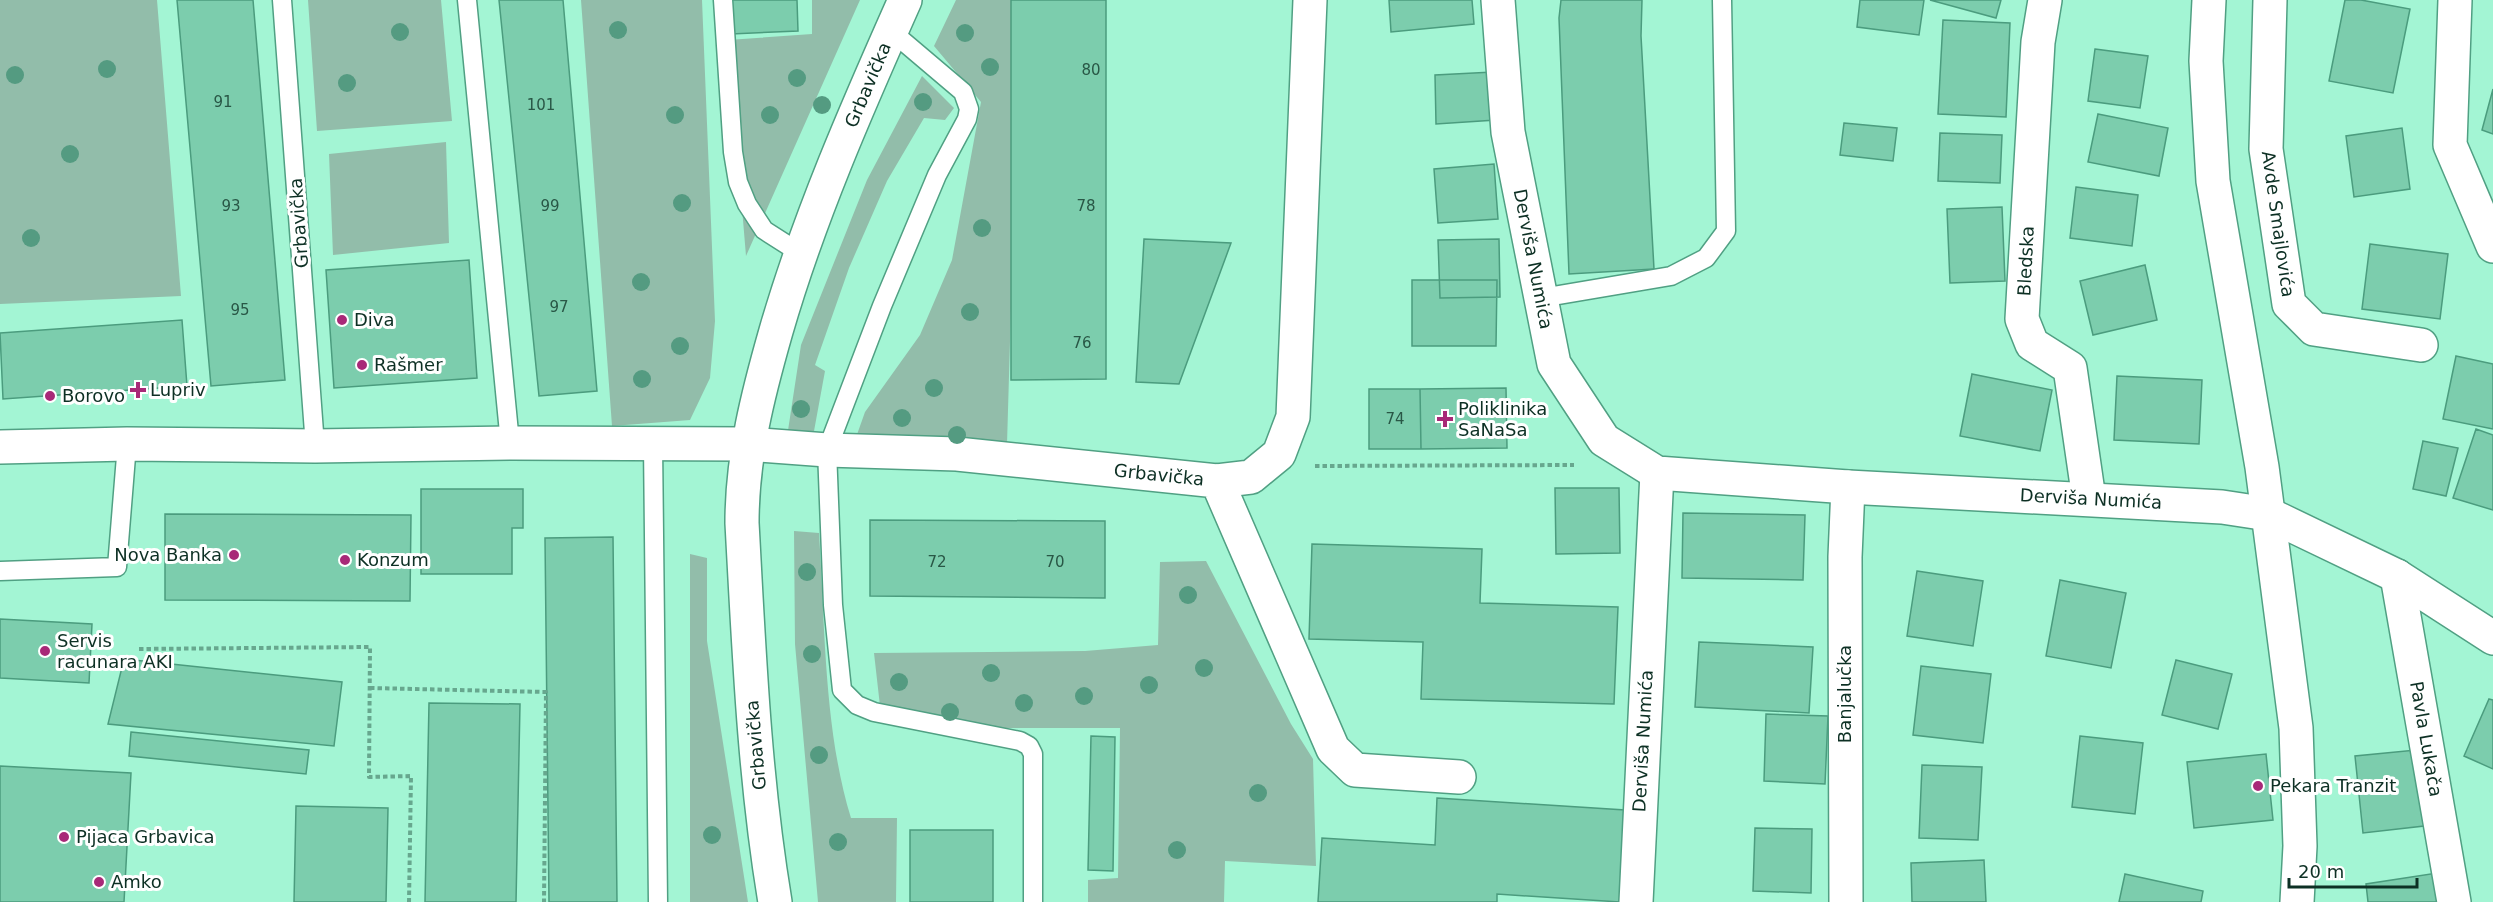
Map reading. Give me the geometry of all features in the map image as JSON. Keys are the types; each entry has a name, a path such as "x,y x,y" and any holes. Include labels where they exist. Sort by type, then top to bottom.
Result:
{"street":[{"name":"Grbavička","path":"775,902 767,855 753,727 742,523 742,494 747,444 764,372 800,253 836,160 905,0"},
{"path":"1217,481 1251,477 1279,454 1293,417 1310,0"},
{"name":"Derviša Numića","path":"1498,0 1508,132 1554,364 1604,441 1658,473 1848,487 2222,507 2268,514 2397,576 2493,638"},
{"name":"Bledska","path":"2044,0 2038,42 2022,319 2032,344 2070,368 2089,499"},
{"path":"2209,0 2206,61 2213,181 2268,514 2296,728 2300,846 2297,902"},
{"name":"Avde Smajlovića","path":"2270,0 2266,149 2289,304 2314,329 2421,345"},
{"path":"2455,0 2450,145 2493,246"},
{"name":"Grbavička","path":"0,447 128,444 315,446 510,442 747,444 827,450 957,454 1217,481 1333,749 1355,770 1459,777"},
{"name":"Derviša Numića","path":"1636,902 1658,473"},
{"name":"Banjalučka","path":"1846,902 1845,557 1848,487"},
{"name":"Pavla Lukača","path":"2397,576 2454,902"}],"lane":[{"name":"Grbavička","path":"282,0 315,446"},
{"path":"467,0 510,442"},
{"path":"723,0 733,152 738,182 747,204 764,230 800,253"},
{"path":"1541,298 1671,276 1706,258 1726,231 1722,0"},
{"path":"891,31 963,92 969,109 967,119 932,186 882,306 827,450 833,604 842,690 857,705 874,712 1020,741 1029,746 1033,754 1033,902"},
{"path":"0,571 117,567 128,444"},
{"path":"653,444 658,902"}],"path":[{"path":"1372,465 1579,465 1604,441"},
{"path":"139,649 370,648 369,777 411,776 409,902"},
{"path":"370,687 546,692 544,902"}],"green space":[{"path":"0,0 157,0 181,296 0,304"},
{"path":"308,0 441,0 452,121 317,131"},
{"path":"581,0 702,0 715,321 710,378 690,420 612,426"},
{"path":"812,0 860,0 746,256 728,40 812,34"},
{"path":"956,0 1020,0 1007,444 854,443 865,412 920,335 952,260 981,102 934,46"},
{"path":"922,76 954,108 945,120 924,118 887,181 849,268 815,365 825,371 812,442 787,437 801,345 867,180"},
{"path":"446,142 449,243 333,255 329,154"},
{"path":"794,531 819,533 827,677 835,750 842,785 851,818 897,818 896,902 818,902 795,644"},
{"path":"690,554 707,558 707,641 748,902 690,902"},
{"path":"1206,561 1291,724 1313,759 1316,866 1225,861 1224,902 1088,902 1088,880 1118,878 1120,728 921,728 880,706 874,653 1085,651 1158,645 1160,562"}],"building":[{"path":"177,0 253,0 285,380 211,386"},
{"path":"499,0 563,0 597,391 539,396"},
{"path":"729,0 797,0 798,31 731,34"},
{"path":"1011,0 1106,0 1106,379 1011,380"},
{"path":"1389,0 1472,0 1474,24 1391,32"},
{"path":"1561,0 1642,0 1641,36 1654,269 1569,274 1559,18"},
{"path":"1860,0 1924,0 1919,35 1857,27"},
{"path":"1930,0 2001,0 1996,18"},
{"path":"2345,0 2361,0 2410,9 2393,93 2329,81"},
{"path":"1943,20 2010,23 2006,117 1938,114"},
{"path":"2095,49 2148,56 2140,108 2088,101"},
{"path":"1493,72 1496,120 1436,124 1435,75"},
{"path":"2493,89 2493,134 2482,130"},
{"path":"2098,114 2168,128 2159,176 2088,162"},
{"path":"1844,123 1897,128 1893,161 1840,155"},
{"path":"2402,128 2410,189 2354,197 2346,136"},
{"path":"1940,133 2002,135 2000,183 1938,181"},
{"path":"1494,164 1498,219 1438,223 1434,169"},
{"path":"2076,187 2138,195 2132,246 2070,238"},
{"path":"2002,207 2005,281 1950,283 1947,209"},
{"path":"1144,239 1231,243 1179,384 1136,382"},
{"path":"1499,239 1500,297 1440,298 1438,240"},
{"path":"2370,244 2448,254 2440,319 2362,309"},
{"path":"469,260 477,378 334,388 326,270"},
{"path":"2145,265 2157,320 2093,335 2080,281"},
{"path":"1412,280 1497,280 1496,346 1412,346"},
{"path":"182,320 187,386 3,399 0,333"},
{"path":"2456,356 2493,364 2493,429 2443,419"},
{"path":"1972,374 2052,390 2040,451 1960,436"},
{"path":"2117,376 2202,380 2199,444 2114,440"},
{"path":"1506,388 1507,448 1421,449 1420,389"},
{"path":"1369,389 1420,389 1421,449 1369,449"},
{"path":"2476,429 2493,435 2493,510 2453,498"},
{"path":"2423,441 2458,448 2446,496 2413,489"},
{"path":"1555,488 1619,488 1620,553 1556,554"},
{"path":"421,489 523,489 523,528 512,528 512,574 421,574"},
{"path":"1683,513 1805,515 1803,580 1682,578"},
{"path":"165,514 411,515 410,601 165,600"},
{"path":"870,520 1105,521 1105,598 870,596"},
{"path":"613,537 617,902 549,902 545,538"},
{"path":"1312,544 1482,549 1480,603 1618,607 1614,704 1421,699 1423,642 1309,639"},
{"path":"1917,571 1983,581 1973,646 1907,636"},
{"path":"2060,580 2126,593 2111,668 2046,656"},
{"name":"Servis racunara AKI","path":"0,619 92,624 89,683 0,678"},
{"path":"1699,642 1813,647 1809,713 1695,707"},
{"path":"124,659 342,682 334,746 108,724"},
{"path":"2176,660 2232,674 2218,729 2162,715"},
{"path":"1921,666 1991,674 1983,743 1913,735"},
{"path":"2489,699 2493,700 2493,769 2464,756"},
{"path":"429,703 520,704 516,902 425,902"},
{"path":"1766,714 1828,716 1825,784 1764,781"},
{"path":"131,732 309,750 306,774 129,756"},
{"path":"1091,736 1115,737 1113,871 1088,870"},
{"path":"2080,736 2143,743 2135,814 2072,807"},
{"path":"2416,750 2424,826 2363,833 2355,756"},
{"path":"2266,754 2273,820 2194,828 2187,762"},
{"path":"1922,765 1982,767 1978,840 1919,838"},
{"name":"Pijaca Grbavica","path":"0,766 131,773 124,902 0,902"},
{"path":"1437,798 1625,810 1620,902 1497,894 1497,902 1318,902 1322,838 1435,845"},
{"path":"296,806 388,808 386,902 294,902"},
{"path":"1755,828 1812,829 1811,893 1753,891"},
{"path":"910,830 993,830 993,902 910,902"},
{"path":"1984,860 1986,902 1912,902 1911,863"},
{"path":"2437,873 2441,902 2368,902 2366,884"},
{"path":"2125,874 2203,891 2201,902 2119,902"}],"place":[{"name":"Diva","path":"342,320"},
{"name":"Rašmer","path":"362,365"},
{"name":"Lupriv","path":"138,390"},
{"name":"Borovo","path":"50,396"},
{"name":"Poliklinika SaNaSa","path":"1445,419"},
{"name":"Nova Banka","path":"234,555"},
{"name":"Konzum","path":"345,560"},
{"name":"Servis racunara AKI","path":"45,651"},
{"name":"Pekara Tranzit","path":"2258,786"},
{"name":"Pijaca Grbavica","path":"64,837"},
{"name":"Amko","path":"99,882"}]}
